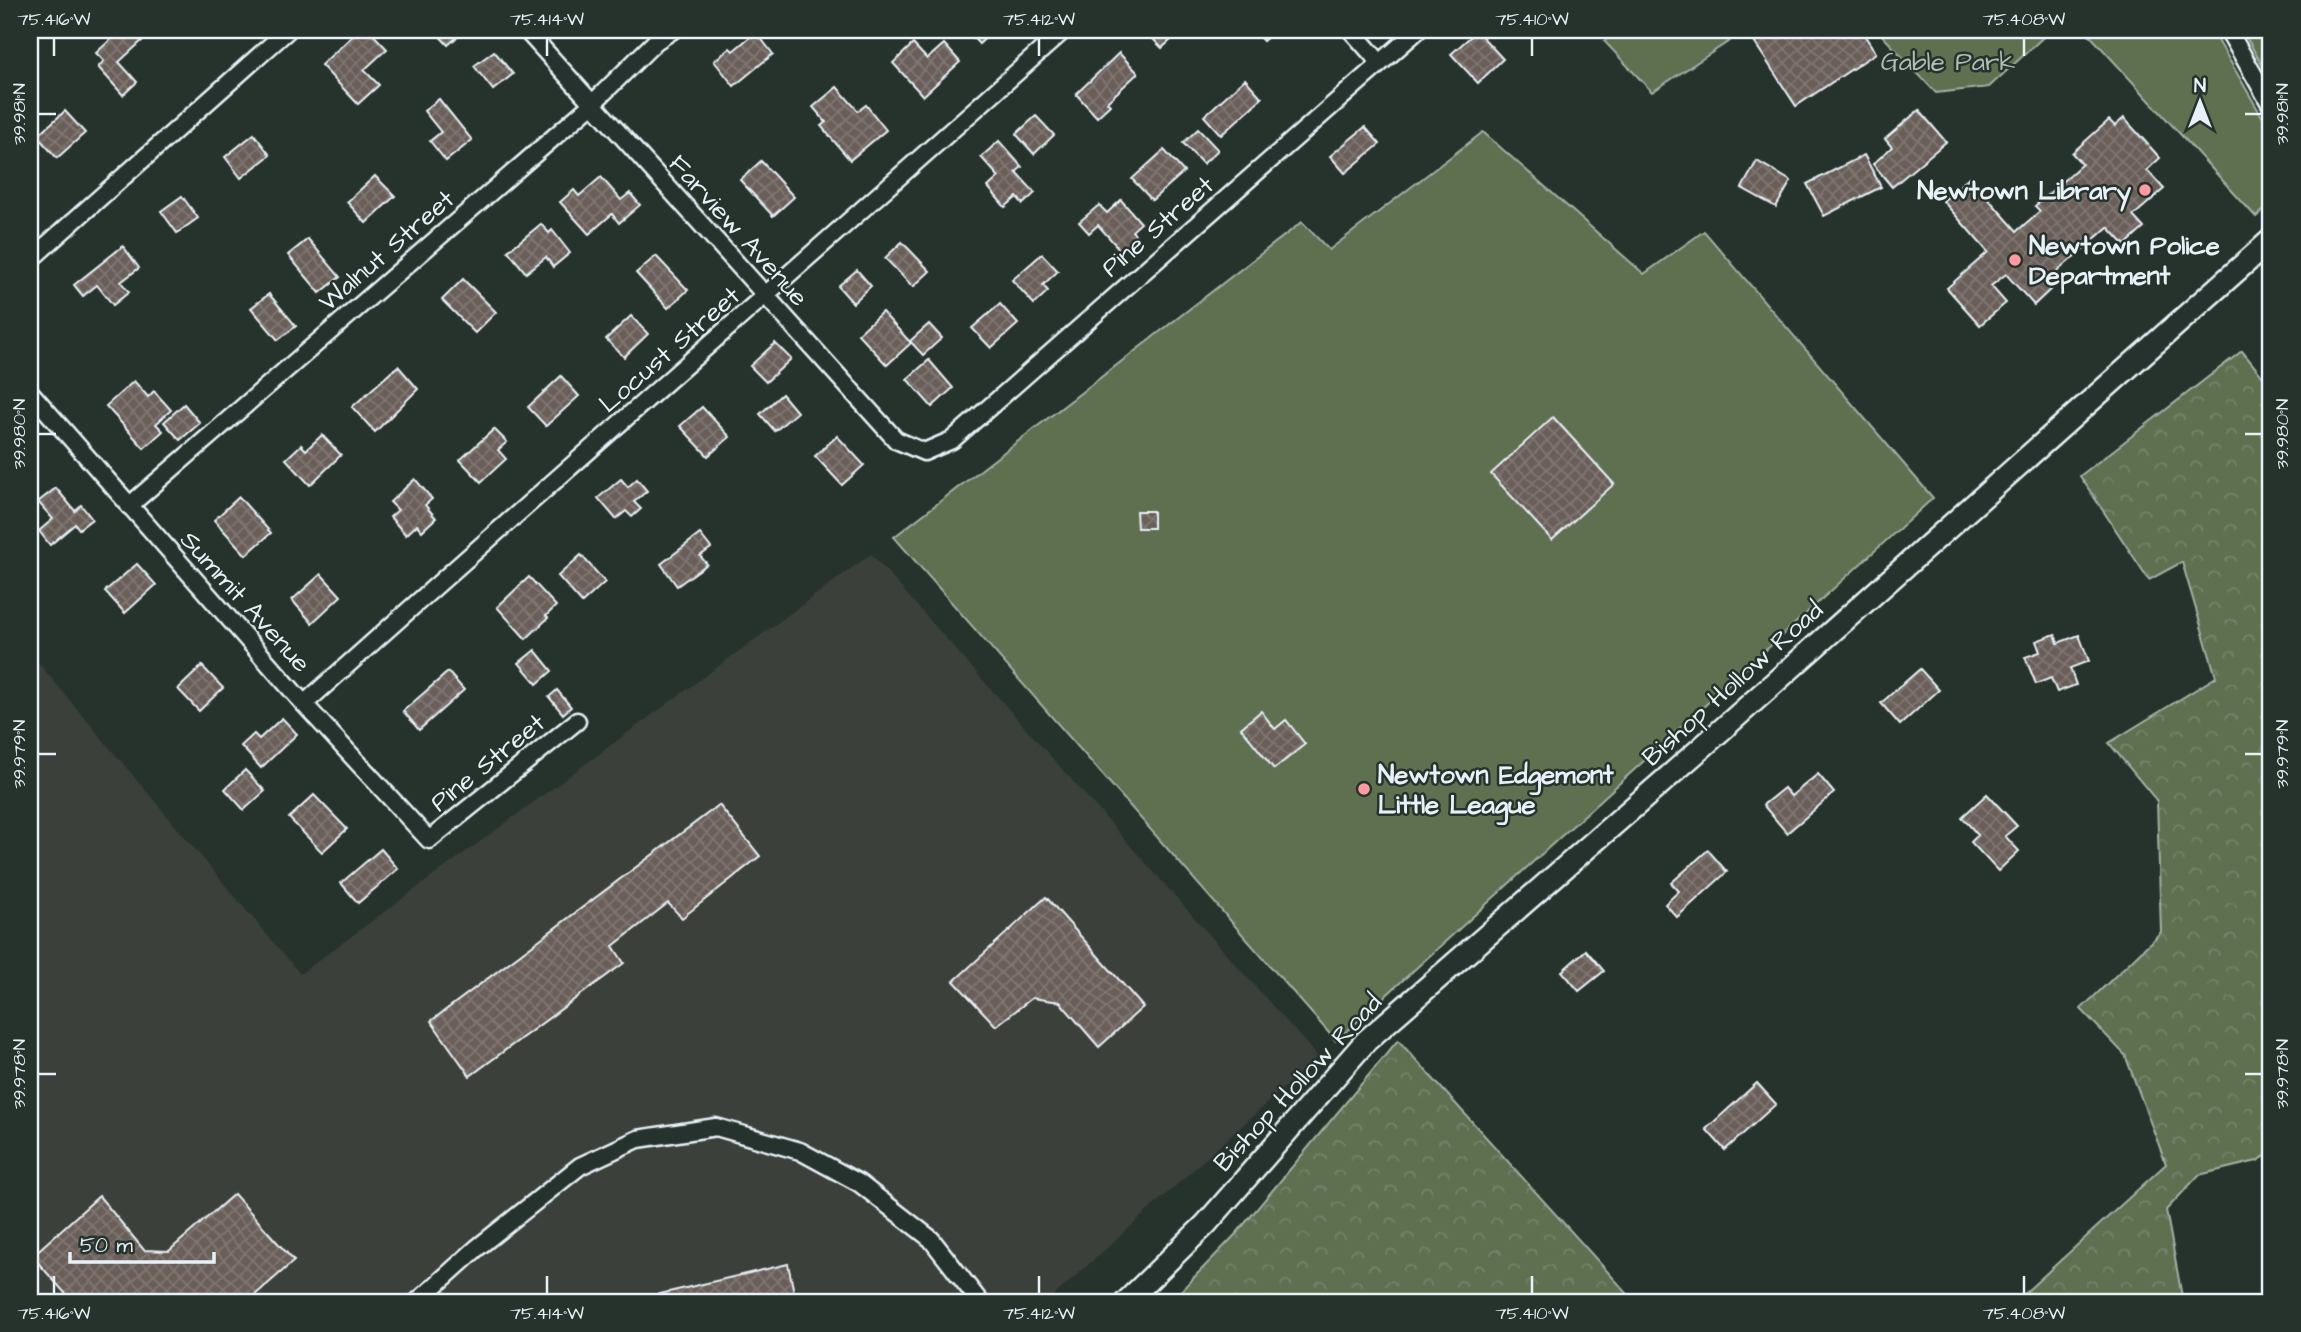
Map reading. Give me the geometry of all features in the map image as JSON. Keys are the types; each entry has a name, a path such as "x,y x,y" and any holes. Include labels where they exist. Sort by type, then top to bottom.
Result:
{"street":[{"path":"30,260 288,30"},
{"name":"Farview Avenue","path":"526,30 895,440 924,452"},
{"name":"Walnut Street","path":"129,506 591,105 656,41 673,30"},
{"name":"Locust Street","path":"304,704 517,512 768,296 1064,30"},
{"path":"1351,30 1380,63"},
{"name":"Pine Street","path":"924,452 952,440 1418,30"},
{"path":"2228,30 2271,105"},
{"name":"Bishop Hollow Road","path":"1126,1302 1206,1224 1366,1041 1699,750 2271,240"},
{"name":"Summit Avenue","path":"30,392 304,704 429,840"},
{"name":"Pine Street","path":"429,840 577,721"},
{"path":"417,1302 477,1248 580,1166 638,1139 716,1127 800,1151 859,1182 931,1240 980,1302"}],"shaded area":[{"path":"871,554 1318,1057 1047,1302 30,1302 30,653 300,974"}],"green space":[{"path":"1619,30 1746,30 1652,92 1604,41"},
{"name":"Gable Park","path":"1877,30 2051,30 1989,87 1936,93"},
{"name":"Gable Park","path":"2085,30 2212,30 2271,132 2271,204 2256,217"},
{"path":"2242,30 2271,30 2271,80"},
{"name":"Newtown Edgemont Little League","path":"1483,132 1644,274 1704,231 1933,498 1336,1041 894,537 1302,222 1329,250"},
{"path":"2242,351 2271,387 2271,1111 2266,1115 2268,1155 2257,1161 2199,1175 2166,1210 2183,1302 2015,1302 2166,1164 2125,1055 2081,1009 2161,932 2157,801 2109,743 2216,677 2182,562 2149,580 2080,476"},
{"path":"1398,1040 1635,1302 1170,1302 1236,1234"}],"building":[{"path":"121,30 135,30 144,39 119,62 137,82 123,95 98,67 104,61 96,53"},
{"path":"359,30 369,30 387,49 364,70 379,85 358,104 321,65"},
{"path":"434,30 465,30 448,45"},
{"path":"966,30 994,30 979,44"},
{"path":"1144,30 1182,30 1162,48"},
{"path":"1253,30 1276,30 1263,41"},
{"path":"1756,30 1861,30 1876,53 1796,106 1749,34"},
{"path":"1477,31 1503,59 1478,83 1451,54"},
{"path":"756,32 773,54 734,86 714,61 730,48 733,51"},
{"path":"913,44 927,59 944,44 960,62 923,96 893,63"},
{"path":"494,51 513,74 493,90 474,66"},
{"path":"1119,53 1138,73 1107,102 1110,105 1097,117 1076,94"},
{"path":"1245,79 1262,98 1221,135 1204,116"},
{"path":"837,87 858,111 866,105 886,130 850,160 821,126 826,122 813,107"},
{"path":"439,99 472,140 446,161 430,141 441,132 424,111"},
{"path":"1919,110 1946,142 1892,187 1873,164 1892,147 1885,139"},
{"path":"65,111 85,133 57,158 37,136"},
{"path":"1036,116 1054,135 1034,154 1016,134"},
{"path":"2124,118 2160,158 2147,170 2164,189 2133,216 2144,228 2125,245 2108,227 2045,282 2051,289 2034,305 2006,274 1991,286 2006,303 1980,325 1947,288 1988,252 1943,201 1969,177 2017,231 2040,211 2035,206 2082,164 2072,153 2109,120 2115,126"},
{"path":"1365,127 1380,144 1345,173 1330,156"},
{"path":"1198,129 1218,150 1203,164 1183,143"},
{"path":"254,134 270,155 241,178 225,157"},
{"path":"999,141 1022,167 1016,172 1035,193 1023,204 1017,197 1005,207 988,187 999,177 981,157"},
{"path":"1164,150 1184,172 1152,200 1132,179"},
{"path":"1864,155 1881,187 1824,216 1807,184"},
{"path":"761,161 794,197 773,216 740,180"},
{"path":"1757,161 1791,181 1776,207 1742,188"},
{"path":"375,176 395,196 366,223 347,202"},
{"path":"601,177 621,200 630,193 640,205 619,223 612,214 589,234 560,202 574,190 579,196"},
{"path":"182,196 198,218 177,233 161,211"},
{"path":"1121,200 1141,223 1132,231 1137,237 1121,251 1098,225 1089,233 1079,222 1099,205 1107,213"},
{"path":"541,224 549,233 552,230 570,253 553,267 546,257 526,273 508,251"},
{"path":"308,239 340,277 320,293 288,255"},
{"path":"902,242 930,271 913,287 885,258"},
{"path":"123,246 139,268 121,282 129,292 113,305 97,285 83,296 74,285"},
{"path":"1042,254 1058,271 1043,285 1048,291 1034,304 1012,280"},
{"path":"656,256 688,290 668,308 636,273"},
{"path":"857,270 871,286 853,303 838,286"},
{"path":"463,279 496,312 475,333 442,300"},
{"path":"269,294 296,326 278,340 251,308"},
{"path":"1000,304 1018,324 991,348 972,328"},
{"path":"882,312 911,343 887,365 858,334"},
{"path":"631,316 648,334 624,357 606,339"},
{"path":"929,324 942,338 923,355 910,341"},
{"path":"775,343 791,359 766,382 750,366"},
{"path":"929,360 953,388 932,407 907,379"},
{"path":"398,366 418,389 375,432 352,407"},
{"path":"561,376 579,396 546,426 528,407"},
{"path":"134,381 148,397 154,391 171,410 156,424 163,431 144,448 106,406"},
{"path":"782,394 797,412 775,431 760,414"},
{"path":"184,404 200,423 180,440 164,422"},
{"path":"702,407 730,437 708,456 680,426"},
{"path":"1553,417 1614,484 1552,540 1491,474"},
{"path":"494,429 507,442 498,450 506,459 481,482 460,460"},
{"path":"322,435 341,455 310,485 286,459 301,445 306,450"},
{"path":"837,436 864,465 842,485 815,456"},
{"path":"415,479 432,499 425,505 436,518 422,531 417,525 406,535 390,517 398,510 390,502"},
{"path":"621,479 628,487 637,479 647,491 634,502 641,509 632,517 626,511 616,519 598,498"},
{"path":"56,488 75,511 81,505 92,519 79,529 75,524 50,545 39,531 53,519 38,502"},
{"path":"239,497 271,533 246,555 214,520"},
{"path":"1136,511 1153,511 1153,528 1137,528"},
{"path":"700,534 711,548 700,556 707,564 677,586 661,564"},
{"path":"581,555 605,582 582,603 558,576"},
{"path":"137,564 156,585 125,613 105,591"},
{"path":"321,574 341,596 312,623 292,600"},
{"path":"529,577 556,606 546,616 548,618 526,639 497,607"},
{"path":"2055,634 2058,643 2079,635 2089,661 2070,668 2076,685 2057,692 2051,678 2036,684 2025,657 2040,652 2036,641"},
{"path":"535,650 552,671 537,684 519,663"},
{"path":"202,666 223,688 199,711 178,689"},
{"path":"1920,669 1939,690 1900,725 1881,703"},
{"path":"448,672 464,690 419,730 403,711"},
{"path":"557,690 571,707 563,714 549,697"},
{"path":"1261,711 1275,729 1286,720 1305,744 1274,769 1241,728"},
{"path":"282,718 297,734 261,768 241,746 254,734 259,739"},
{"path":"245,770 265,791 244,810 225,789"},
{"path":"1818,774 1834,793 1787,833 1763,805 1784,788 1791,796"},
{"path":"1987,794 2017,826 2005,836 2019,851 1998,871 1971,842 1978,835 1962,817"},
{"path":"314,795 347,829 322,852 289,818"},
{"path":"719,805 760,856 682,918 668,903 613,946 624,963 470,1076 431,1021"},
{"path":"381,849 398,869 358,903 341,883"},
{"path":"1708,850 1727,872 1677,917 1665,904 1679,891 1671,883"},
{"path":"1046,897 1143,1007 1099,1047 1060,1002 1032,998 996,1026 954,981"},
{"path":"1586,950 1604,971 1579,991 1562,971"},
{"path":"1757,1083 1776,1104 1725,1150 1706,1129"},
{"path":"234,1194 294,1261 247,1302 73,1302 32,1256 99,1196 144,1250 169,1251"},
{"path":"788,1264 796,1302 626,1302"}],"place":[{"name":"Newtown Library","path":"2145,190"},
{"name":"Newtown Police Department","path":"2015,260"},
{"name":"Newtown Edgemont Little League","path":"1364,789"}]}
